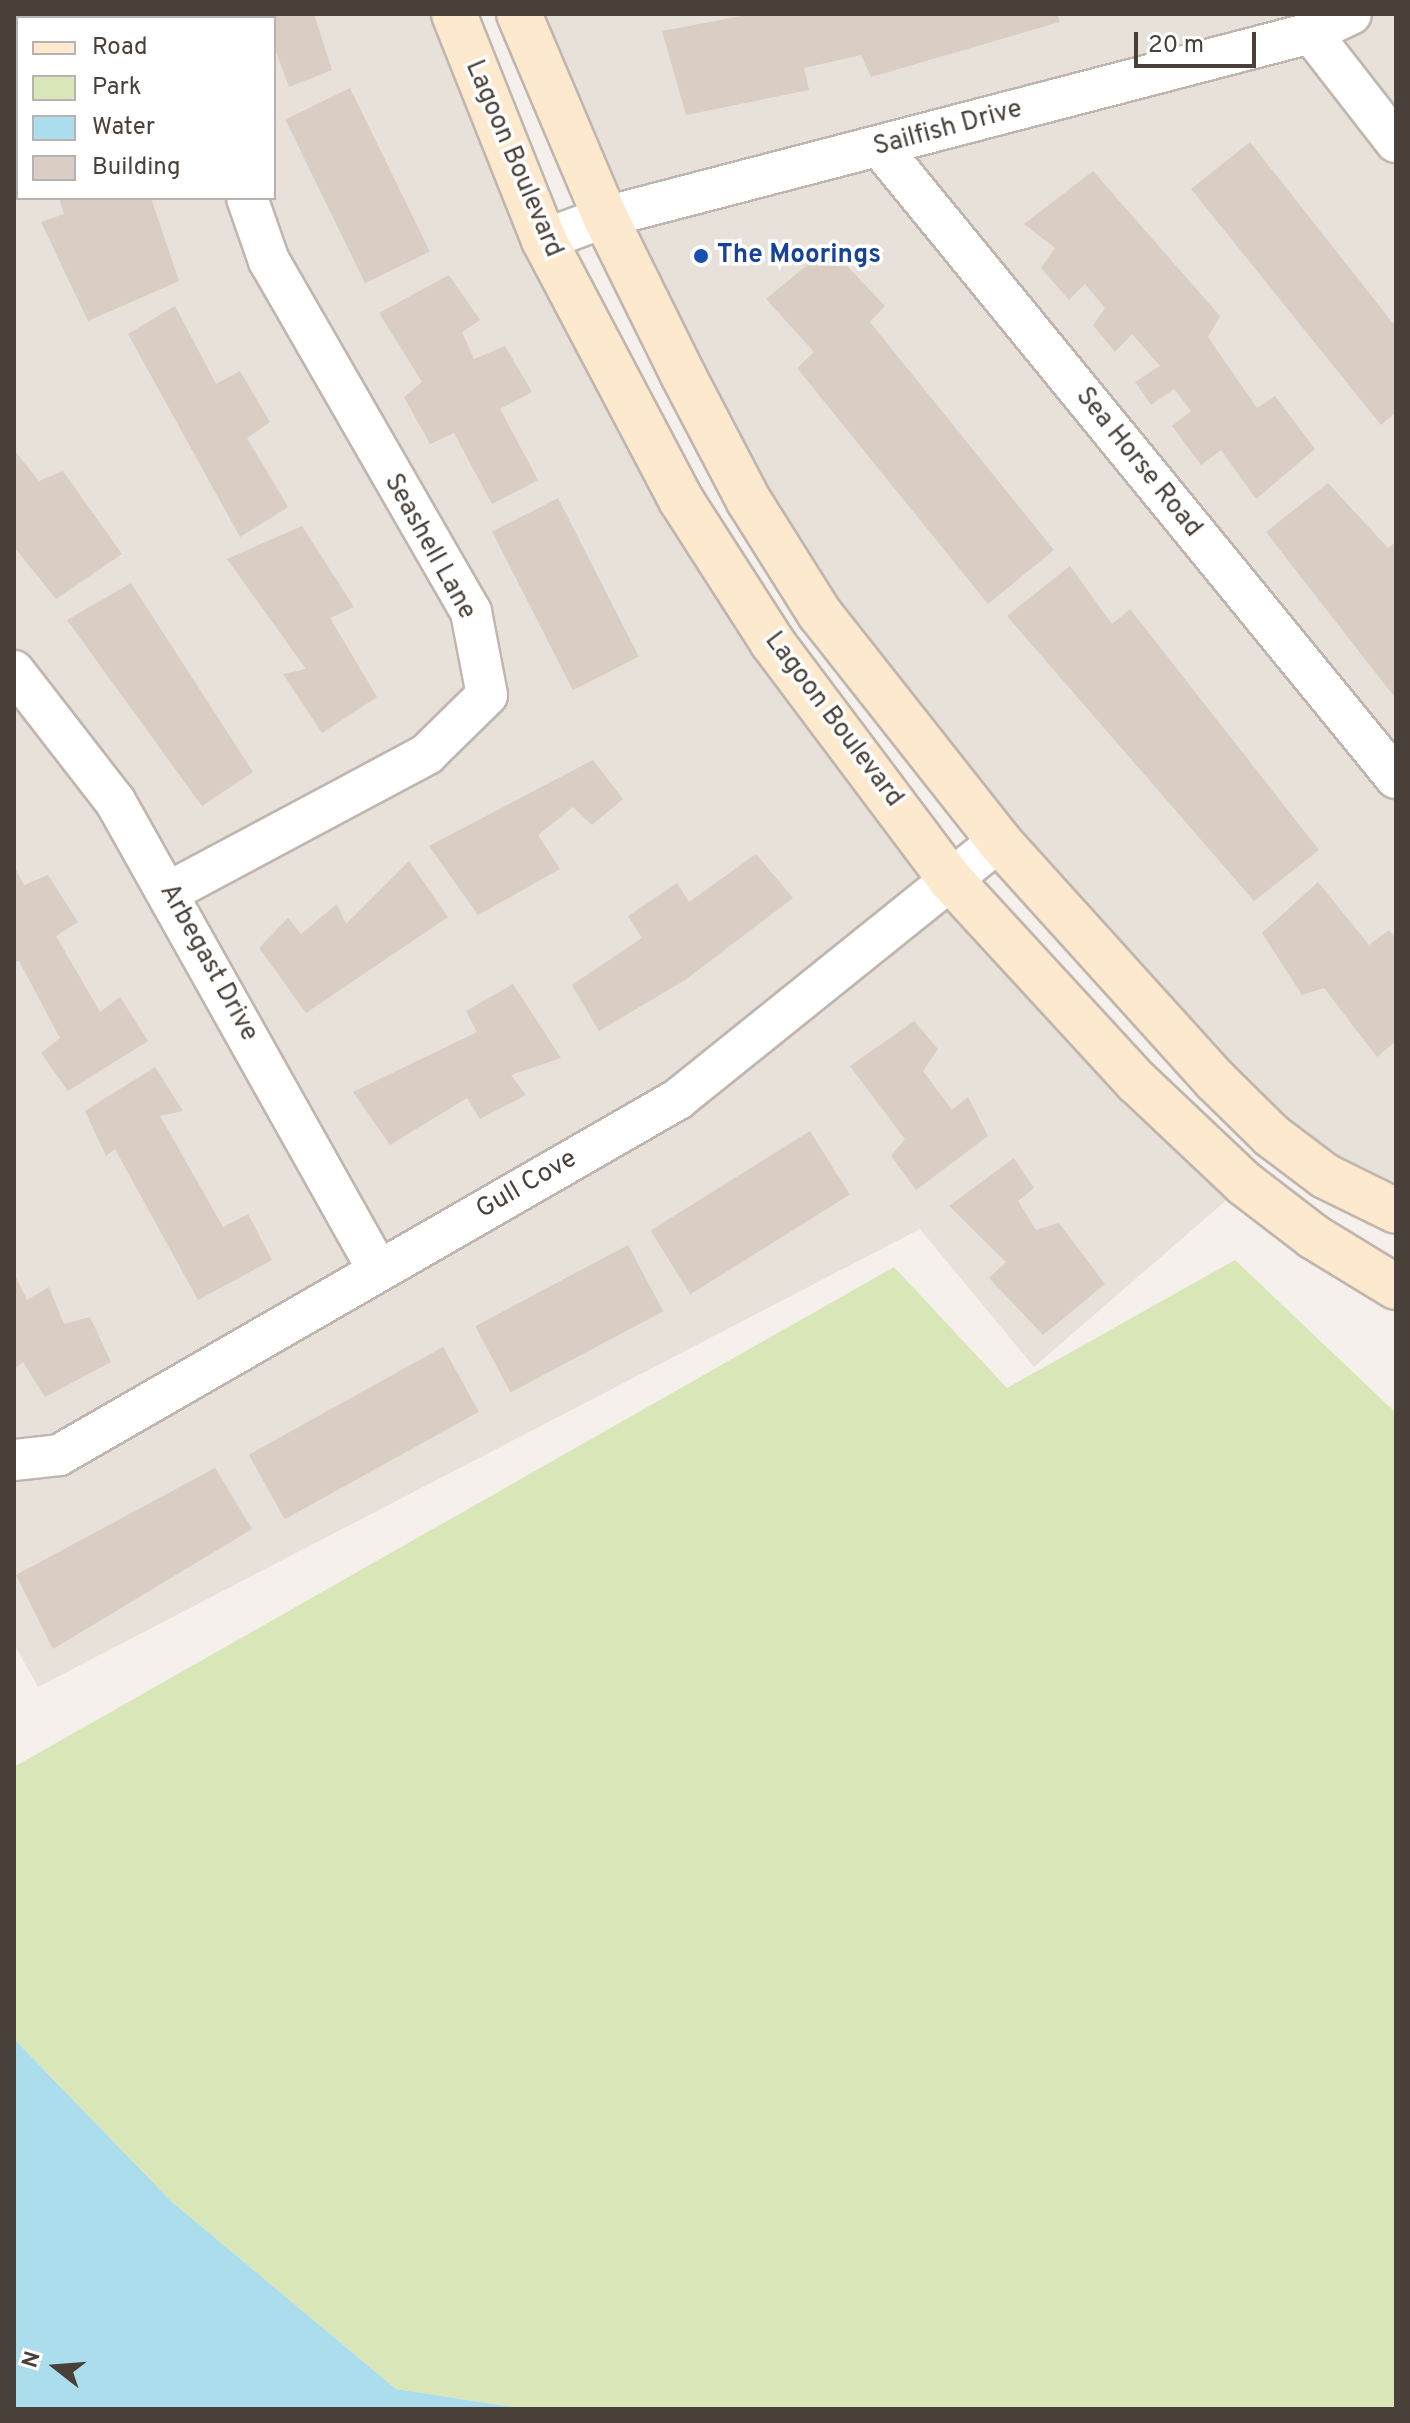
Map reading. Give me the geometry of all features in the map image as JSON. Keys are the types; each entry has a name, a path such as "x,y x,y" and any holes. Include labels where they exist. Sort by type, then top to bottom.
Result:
{"street":[{"name":"Lagoon Boulevard","path":"454,14 544,240 681,500 772,642 951,880 1191,1138 1314,1237 1396,1287"},
{"name":"Lagoon Boulevard","path":"519,14 605,217 749,501 812,602 884,701 999,841 1215,1080 1272,1136 1325,1176 1396,1211"},
{"name":"Sailfish Drive","path":"544,240 605,217 1311,33 1351,14"},
{"path":"1311,33 1396,142"},
{"name":"Sea Horse Road","path":"880,147 1396,778"},
{"name":"Seashell Lane","path":"169,892 427,754 487,695 471,612 269,261 248,200"},
{"name":"Arbegast Drive","path":"14,671 115,801 169,892 378,1270"},
{"name":"Gull Cove","path":"14,1460 59,1455 678,1099 999,841"}],"shaded area":[{"path":"14,14 454,14 772,642 1245,1184 1034,1367 920,1229 38,1687 14,1644"},
{"name":"The Moorings","path":"519,14 1396,14 1396,1211 1325,1176 820,614"}],"green space":[{"path":"1235,1260 1396,1413 1396,2409 527,2409 396,2389 171,2201 14,2039 14,1767 894,1267 1007,1388"}],"water":[{"path":"14,2039 171,2201 396,2389 527,2409 14,2409"}],"building":[{"path":"14,14 79,16 16,16 16,25"},
{"path":"263,14 314,14 332,70 289,87 276,51 276,16"},
{"path":"752,14 1057,14 1060,22 871,77 861,55 804,68 809,90 686,115 662,31"},
{"path":"350,88 430,252 365,283 285,120"},
{"path":"1250,142 1396,327 1396,412 1381,425 1191,189"},
{"path":"1093,171 1220,316 1208,337 1257,408 1275,396 1315,449 1256,499 1221,450 1201,465 1172,426 1191,411 1174,389 1151,405 1135,382 1160,366 1132,334 1115,352 1093,325 1105,308 1085,284 1069,300 1041,268 1055,248 1024,224"},
{"path":"60,200 152,200 179,281 88,321 41,222 64,214"},
{"path":"829,247 885,306 870,322 1054,550 988,604 797,368 814,352 766,299"},
{"path":"449,275 480,320 462,332 474,359 505,346 532,392 500,409 538,480 492,504 454,433 430,444 404,397 422,382 379,313"},
{"path":"175,306 216,384 240,371 270,422 247,438 288,507 240,537 128,334"},
{"path":"14,450 39,481 63,471 122,554 56,599 14,547"},
{"path":"1328,483 1388,548 1396,542 1396,699 1266,532"},
{"path":"558,498 639,657 573,690 492,532"},
{"path":"302,526 354,607 330,618 377,697 322,733 283,674 306,669 227,559"},
{"path":"1070,566 1112,624 1130,609 1319,850 1254,901 1007,616"},
{"path":"131,583 253,772 202,806 67,620"},
{"path":"593,760 623,799 592,825 573,807 538,835 560,869 478,915 429,846"},
{"path":"756,854 793,898 685,980 599,1031 572,985 642,938 628,916 677,883 689,902"},
{"path":"409,861 448,917 306,1013 259,948 288,918 301,934 337,904 346,924"},
{"path":"14,866 24,885 48,875 78,922 56,936 100,1012 120,997 148,1041 68,1091 41,1053 60,1038 19,961 14,962"},
{"path":"1318,882 1369,945 1389,930 1396,940 1396,1041 1377,1057 1324,988 1302,995 1262,933"},
{"path":"513,984 561,1058 511,1075 526,1095 480,1119 467,1098 390,1145 353,1092 477,1032 466,1011"},
{"path":"914,1021 938,1049 923,1071 952,1110 968,1097 988,1136 916,1190 891,1156 905,1139 850,1066"},
{"path":"155,1067 183,1111 160,1116 223,1227 248,1214 272,1260 198,1300 115,1149 106,1156 85,1111"},
{"path":"810,1131 850,1195 690,1294 651,1231"},
{"path":"1014,1158 1034,1188 1018,1201 1036,1230 1059,1223 1105,1284 1043,1335 989,1278 1006,1262 949,1206"},
{"path":"628,1245 663,1311 510,1392 475,1326"},
{"path":"14,1273 27,1300 49,1287 64,1324 90,1317 111,1362 45,1397 23,1362 14,1369"},
{"path":"443,1347 479,1412 285,1519 249,1455"},
{"path":"215,1468 252,1529 53,1649 16,1575"}],"place":[{"name":"The Moorings","path":"701,256"}]}
